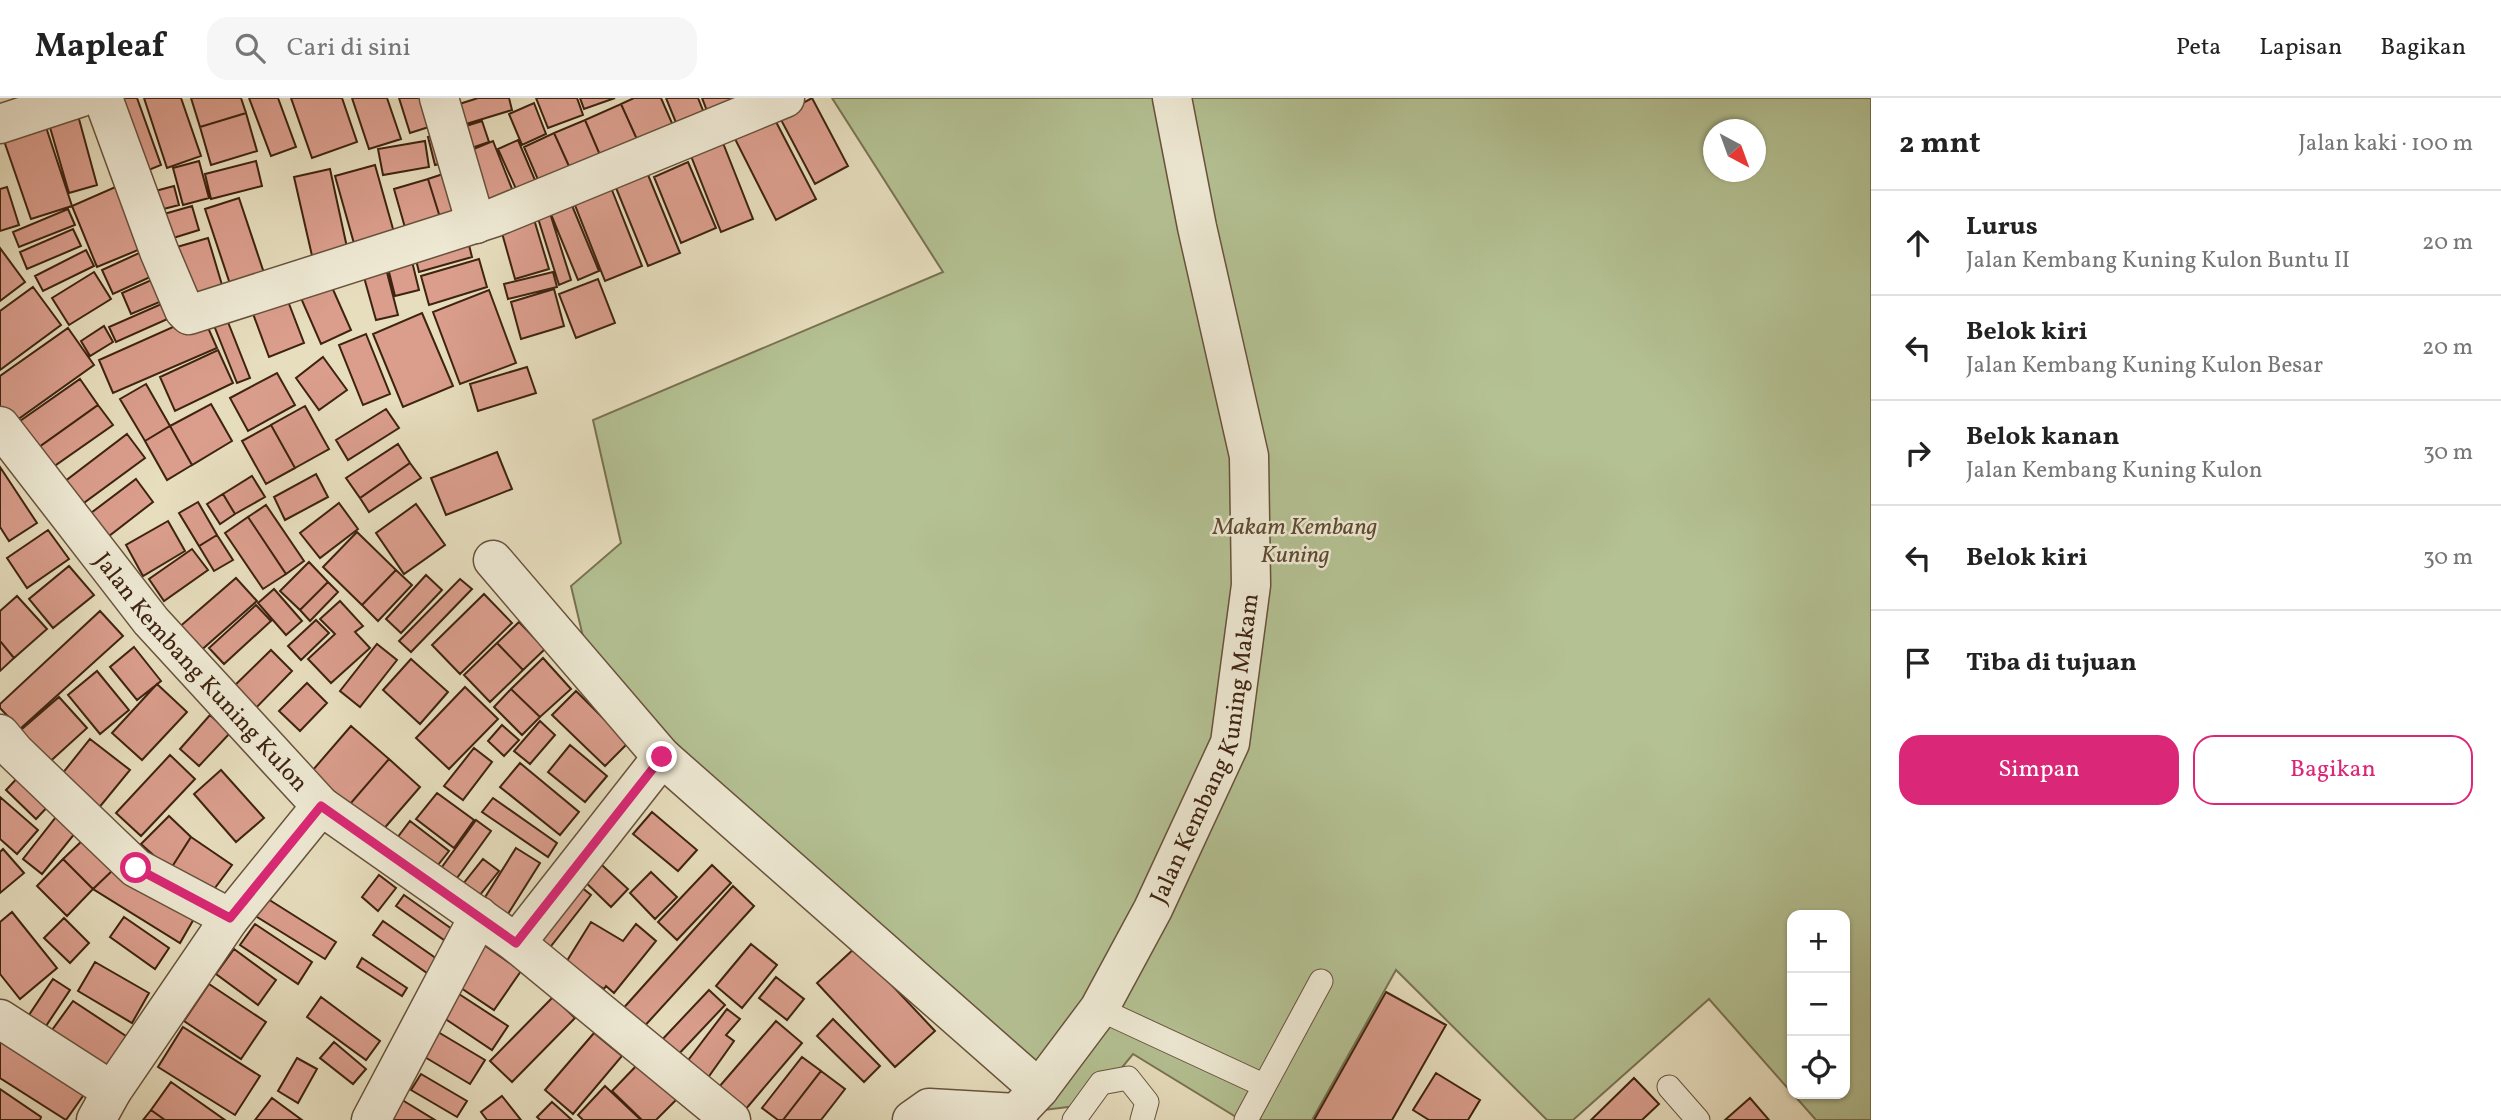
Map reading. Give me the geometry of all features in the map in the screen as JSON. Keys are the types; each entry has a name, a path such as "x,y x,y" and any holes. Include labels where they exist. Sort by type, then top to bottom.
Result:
{"street":[{"path":"0,124 79,98"},
{"path":"103,98 159,251 188,315 477,224 785,98"},
{"path":"439,98 477,224"},
{"name":"Jalan Kembang Kuning Makam","path":"1022,1107 1099,1009 1153,909 1230,743 1251,584 1249,456 1197,227 1172,98"},
{"name":"Jalan Kembang Kuning Kulon","path":"0,426 151,621 321,806 516,943 716,1115"},
{"path":"493,560 662,757 1022,1107"},
{"path":"0,734 15,752 136,868 230,918"},
{"path":"516,943 662,757"},
{"path":"0,1019 104,1105 230,918 321,806"},
{"path":"371,1120 479,916"},
{"path":"927,1116 1022,1107"}],"lane":[{"path":"1246,1120 1321,981"},
{"path":"1099,1009 1263,1085"},
{"path":"1074,1120 1101,1083 1128,1078 1147,1102 1143,1120"},
{"path":"1669,1087 1699,1120"}],"green space":[{"name":"Makam Kembang Kuning","path":"832,98 1871,98 1871,1120 1816,1120 1797,1099 1850,1099 1850,910 1787,910 1787,1087 1709,999 1573,1120 1547,1120 1396,970 1312,1120 1241,1120 1133,1054 1092,1104 1044,1110 589,662 571,586 621,543 593,420 943,272"}],"building":[{"path":"105,98 137,98 161,165 134,176"},
{"path":"144,98 181,98 201,156 167,168"},
{"path":"191,98 241,98 246,113 200,127"},
{"path":"249,98 278,98 296,147 271,156"},
{"path":"291,98 342,98 357,142 312,158"},
{"path":"352,98 387,98 401,139 369,149"},
{"path":"399,98 427,98 435,125 410,133"},
{"path":"478,98 509,98 512,110 453,128 447,108"},
{"path":"536,98 577,98 583,115 548,128"},
{"path":"580,98 615,98 584,109"},
{"path":"634,98 661,98 675,130 640,146 621,104"},
{"path":"666,98 698,98 708,123 681,135"},
{"path":"702,98 737,98 709,116"},
{"path":"812,98 848,166 815,184 779,116"},
{"path":"534,103 546,134 522,145 509,114"},
{"path":"621,104 640,146 603,162 585,120"},
{"path":"76,108 97,185 69,193 47,117"},
{"path":"246,113 257,151 211,165 200,127"},
{"path":"773,116 816,199 776,220 734,137"},
{"path":"585,120 603,162 573,175 554,133"},
{"path":"44,121 72,206 31,219 2,135"},
{"path":"482,121 489,142 457,153 450,131"},
{"path":"445,133 452,161 435,165 428,137"},
{"path":"554,133 573,175 542,189 524,147"},
{"path":"518,140 540,192 521,200 498,149"},
{"path":"425,141 429,167 383,175 378,149"},
{"path":"493,141 516,199 483,213 459,155"},
{"path":"723,143 753,219 721,232 691,156"},
{"path":"199,161 209,198 183,205 173,168"},
{"path":"256,161 262,186 211,199 205,174"},
{"path":"688,162 716,228 681,243 654,177"},
{"path":"375,165 395,236 355,247 335,176"},
{"path":"330,169 348,252 313,260 294,177"},
{"path":"455,170 470,219 443,227 428,179"},
{"path":"646,170 680,253 648,266 614,183"},
{"path":"428,179 443,227 408,238 394,189"},
{"path":"608,180 642,266 605,281 571,195"},
{"path":"129,181 155,243 97,267 72,206"},
{"path":"174,186 179,205 148,213 144,194"},
{"path":"7,187 19,225 0,231 0,189"},
{"path":"239,198 267,282 233,293 205,209"},
{"path":"571,203 599,271 578,280 550,212"},
{"path":"192,206 199,230 157,243 150,218"},
{"path":"68,209 75,225 19,247 13,232"},
{"path":"549,210 571,280 559,285 537,215"},
{"path":"533,216 549,269 515,279 500,226"},
{"path":"73,229 81,246 27,269 20,252"},
{"path":"466,233 472,257 419,272 413,248"},
{"path":"208,238 225,295 187,307 170,249"},
{"path":"0,248 25,282 0,301"},
{"path":"148,249 159,273 113,294 102,270"},
{"path":"409,249 419,290 395,296 385,256"},
{"path":"86,250 94,266 43,291 35,276"},
{"path":"383,257 398,315 376,320 360,263"},
{"path":"479,259 487,287 429,305 421,276"},
{"path":"94,272 111,299 69,325 52,298"},
{"path":"553,272 557,287 508,299 504,284"},
{"path":"165,274 174,296 131,314 122,293"},
{"path":"327,276 351,330 321,344 297,289"},
{"path":"598,279 615,323 576,338 559,294"},
{"path":"33,287 61,325 0,370 0,311"},
{"path":"554,289 564,326 521,339 511,302"},
{"path":"489,290 516,363 460,384 433,312"},
{"path":"286,296 304,343 269,357 252,311"},
{"path":"175,298 181,313 116,342 109,327"},
{"path":"224,312 250,378 237,383 211,318"},
{"path":"422,313 453,386 403,407 373,334"},
{"path":"202,314 217,348 113,393 99,360"},
{"path":"104,326 113,342 90,356 81,341"},
{"path":"68,328 94,365 10,425 0,411 0,376"},
{"path":"366,334 390,394 363,405 339,345"},
{"path":"218,350 233,383 175,411 160,377"},
{"path":"323,357 347,390 319,410 296,378"},
{"path":"527,367 536,393 478,411 470,384"},
{"path":"277,373 295,405 248,431 230,398"},
{"path":"80,379 98,405 39,447 20,421"},
{"path":"146,384 170,426 145,441 120,399"},
{"path":"211,404 232,441 192,465 170,426"},
{"path":"98,405 113,425 53,467 39,447"},
{"path":"305,406 329,449 295,468 271,425"},
{"path":"386,409 399,428 348,460 336,440"},
{"path":"271,425 295,468 266,484 242,441"},
{"path":"170,426 192,465 167,480 145,441"},
{"path":"127,434 145,458 81,505 64,482"},
{"path":"398,444 410,463 360,498 346,478"},
{"path":"497,452 512,489 446,515 431,478"},
{"path":"410,463 421,478 369,512 360,498"},
{"path":"0,467 37,523 9,541 0,527"},
{"path":"316,474 328,497 285,520 274,497"},
{"path":"252,476 265,497 235,514 223,494"},
{"path":"136,479 153,502 100,543 83,519"},
{"path":"223,494 235,514 220,524 207,504"},
{"path":"198,502 217,535 199,546 179,513"},
{"path":"339,503 358,529 320,558 300,533"},
{"path":"416,504 445,545 404,574 376,533"},
{"path":"266,505 304,561 286,574 248,517"},
{"path":"248,517 286,574 263,589 225,533"},
{"path":"168,521 185,551 143,576 126,545"},
{"path":"48,530 69,559 27,588 7,558"},
{"path":"357,532 396,570 362,605 323,567"},
{"path":"217,535 233,560 214,571 199,546"},
{"path":"192,549 208,570 164,601 149,579"},
{"path":"309,562 328,582 300,610 280,591"},
{"path":"69,566 94,595 53,628 29,599"},
{"path":"396,570 412,585 378,621 362,605"},
{"path":"426,575 442,590 401,633 386,619"},
{"path":"236,578 257,601 198,653 177,629"},
{"path":"460,579 472,589 411,652 399,641"},
{"path":"328,582 338,592 310,621 300,610"},
{"path":"274,589 302,621 286,635 258,603"},
{"path":"484,594 512,623 460,674 432,645"},
{"path":"17,596 47,629 14,658 0,641 0,611"},
{"path":"340,601 363,626 355,632 370,648 331,683 308,659 335,634 320,619"},
{"path":"256,605 271,621 224,664 209,648"},
{"path":"100,611 123,636 20,729 0,708 0,704"},
{"path":"316,620 329,633 301,660 288,646"},
{"path":"519,622 545,649 523,670 497,643"},
{"path":"0,641 14,658 0,671"},
{"path":"497,643 523,670 490,702 464,675"},
{"path":"377,644 397,660 360,707 340,691"},
{"path":"134,647 161,681 137,700 110,667"},
{"path":"271,650 292,671 250,714 228,692"},
{"path":"543,658 571,689 540,717 511,689"},
{"path":"411,659 448,692 420,724 383,690"},
{"path":"97,671 129,710 100,734 68,695"},
{"path":"307,683 327,703 300,731 279,711"},
{"path":"157,684 187,712 142,760 112,733"},
{"path":"465,687 498,719 449,769 416,738"},
{"path":"511,689 540,717 522,735 494,707"},
{"path":"576,691 628,743 605,766 552,715"},
{"path":"59,697 87,728 44,767 15,735"},
{"path":"210,715 230,733 199,766 180,749"},
{"path":"540,721 555,735 530,764 514,751"},
{"path":"502,725 519,740 504,756 488,741"},
{"path":"351,726 389,759 344,811 306,778"},
{"path":"90,739 130,770 93,815 54,784"},
{"path":"570,745 607,776 585,802 548,772"},
{"path":"474,748 492,762 463,800 444,786"},
{"path":"170,755 195,779 141,836 116,813"},
{"path":"389,759 420,787 375,839 344,811"},
{"path":"520,763 579,812 560,835 500,787"},
{"path":"221,770 264,818 236,842 194,794"},
{"path":"23,772 53,801 36,819 6,790"},
{"path":"437,793 474,820 454,848 416,819"},
{"path":"0,797 38,830 17,854 0,839"},
{"path":"493,798 557,843 548,857 482,812"},
{"path":"652,812 697,850 678,871 633,834"},
{"path":"169,816 191,837 170,870 141,844"},
{"path":"56,817 76,832 42,874 23,859"},
{"path":"476,820 491,831 449,889 434,878"},
{"path":"410,821 449,851 430,875 391,846"},
{"path":"191,837 232,865 209,896 170,870"},
{"path":"84,839 114,869 93,889 63,859"},
{"path":"516,848 540,863 501,925 477,910"},
{"path":"3,849 24,873 0,893 0,852"},
{"path":"592,856 628,889 611,907 576,873"},
{"path":"63,859 93,889 67,916 37,886"},
{"path":"483,859 499,871 475,901 459,889"},
{"path":"712,865 731,883 677,940 658,922"},
{"path":"114,869 195,917 180,943 93,889"},
{"path":"651,872 677,897 655,919 630,893"},
{"path":"379,875 396,888 378,911 362,897"},
{"path":"571,879 591,895 544,955 524,939"},
{"path":"733,886 754,906 641,1030 620,1012"},
{"path":"260,894 336,942 325,959 249,912"},
{"path":"404,895 459,934 451,945 396,906"},
{"path":"12,912 57,968 20,999 0,974 0,922"},
{"path":"124,917 169,948 155,969 110,937"},
{"path":"64,918 89,943 70,963 44,938"},
{"path":"383,921 437,959 427,973 373,935"},
{"path":"591,922 623,941 636,924 656,941 614,993 565,964"},
{"path":"255,924 312,962 298,984 240,945"},
{"path":"477,940 521,971 494,1010 449,980"},
{"path":"751,944 777,965 742,1008 716,986"},
{"path":"856,947 935,1031 895,1067 817,983"},
{"path":"234,949 276,980 258,1005 216,974"},
{"path":"362,958 407,988 402,996 357,967"},
{"path":"95,962 149,993 132,1023 78,991"},
{"path":"776,977 804,999 787,1020 759,998"},
{"path":"53,979 70,990 46,1026 29,1015"},
{"path":"209,984 266,1022 241,1059 184,1021"},
{"path":"709,990 725,1005 674,1059 658,1044"},
{"path":"1386,992 1446,1025 1392,1120 1314,1120"},
{"path":"459,994 508,1026 492,1050 444,1018"},
{"path":"321,997 380,1041 366,1060 307,1017"},
{"path":"553,997 575,1018 512,1082 490,1061"},
{"path":"73,1001 132,1040 108,1077 47,1037"},
{"path":"727,1009 740,1019 726,1035 734,1041 707,1079 686,1063"},
{"path":"833,1019 880,1066 864,1082 817,1036"},
{"path":"776,1021 802,1043 745,1110 719,1087"},
{"path":"183,1027 260,1076 235,1115 158,1067"},
{"path":"0,1029 90,1086 66,1120 0,1078"},
{"path":"433,1029 485,1060 470,1084 418,1053"},
{"path":"594,1033 622,1056 573,1114 545,1090"},
{"path":"334,1042 366,1069 353,1084 320,1058"},
{"path":"802,1057 821,1071 783,1120 778,1120 762,1108"},
{"path":"297,1058 317,1069 298,1103 278,1091"},
{"path":"639,1063 677,1099 656,1120 642,1120 612,1091"},
{"path":"821,1071 845,1089 821,1120 783,1120"},
{"path":"1436,1073 1480,1100 1468,1120 1429,1120 1413,1110"},
{"path":"421,1074 467,1101 457,1117 411,1090"},
{"path":"1634,1078 1659,1104 1642,1120 1591,1120"},
{"path":"171,1082 225,1120 165,1120 151,1110"},
{"path":"605,1086 641,1120 583,1120 578,1115"},
{"path":"0,1089 41,1117 40,1120 0,1120"},
{"path":"502,1096 521,1120 487,1120 481,1112"},
{"path":"272,1098 302,1120 255,1120"},
{"path":"399,1098 435,1120 385,1120"},
{"path":"1750,1098 1769,1120 1725,1120"},
{"path":"552,1102 572,1120 540,1120 537,1117"},
{"path":"151,1110 165,1120 143,1120"}],"route":[{"path":"136,868 230,918 321,806 516,943 662,757"}]}
